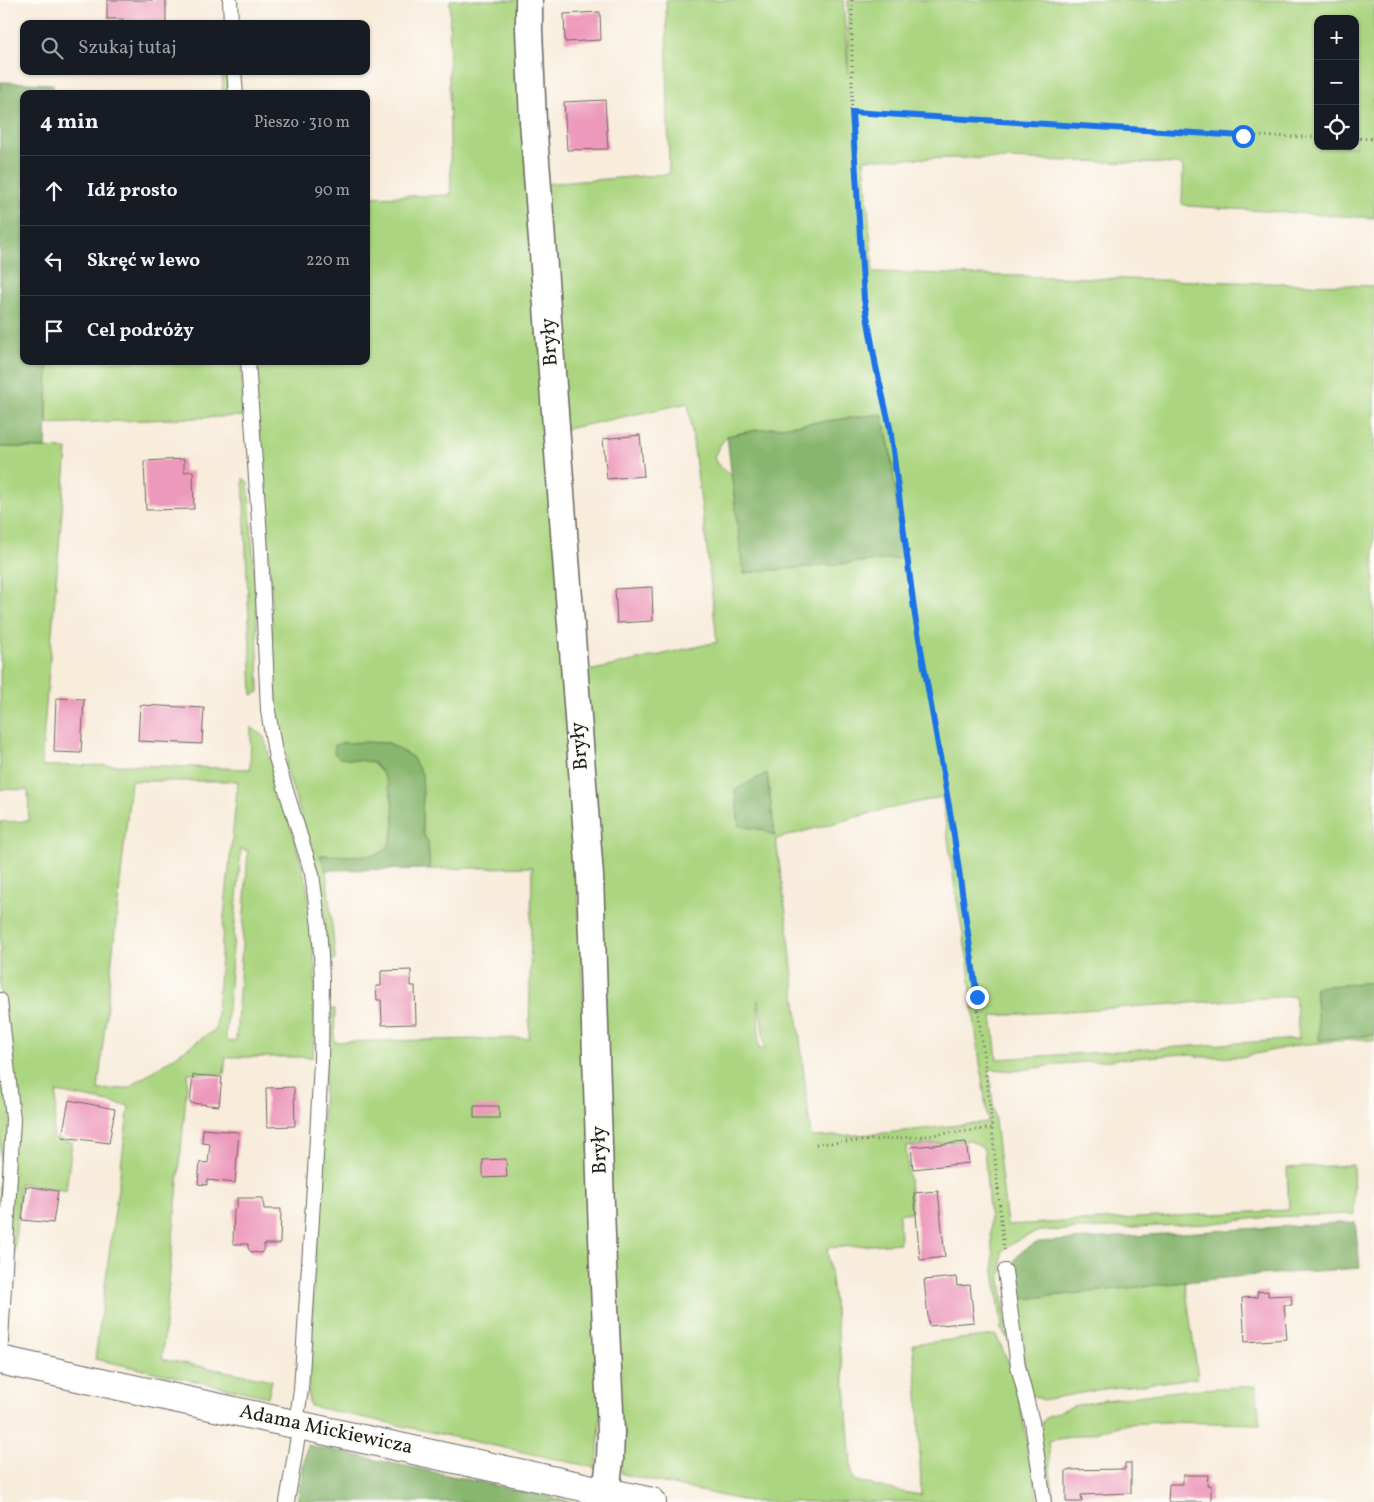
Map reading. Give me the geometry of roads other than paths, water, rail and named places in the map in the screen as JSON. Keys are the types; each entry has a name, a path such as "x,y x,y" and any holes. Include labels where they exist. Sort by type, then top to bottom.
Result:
{"street":[{"name":"Bryły","path":"529,0 534,131 590,876 611,1432 606,1492"},
{"name":"Adama Mickiewicza","path":"0,1360 652,1502"}],"lane":[{"path":"230,0 231,20"},
{"path":"234,75 236,90"},
{"path":"248,365 261,551 268,711 276,758 312,874 320,927 322,982 316,1154 302,1390 286,1502"},
{"path":"0,1000 13,1119 0,1360"},
{"path":"1005,1271 1018,1366 1032,1422 1044,1502"}]}
